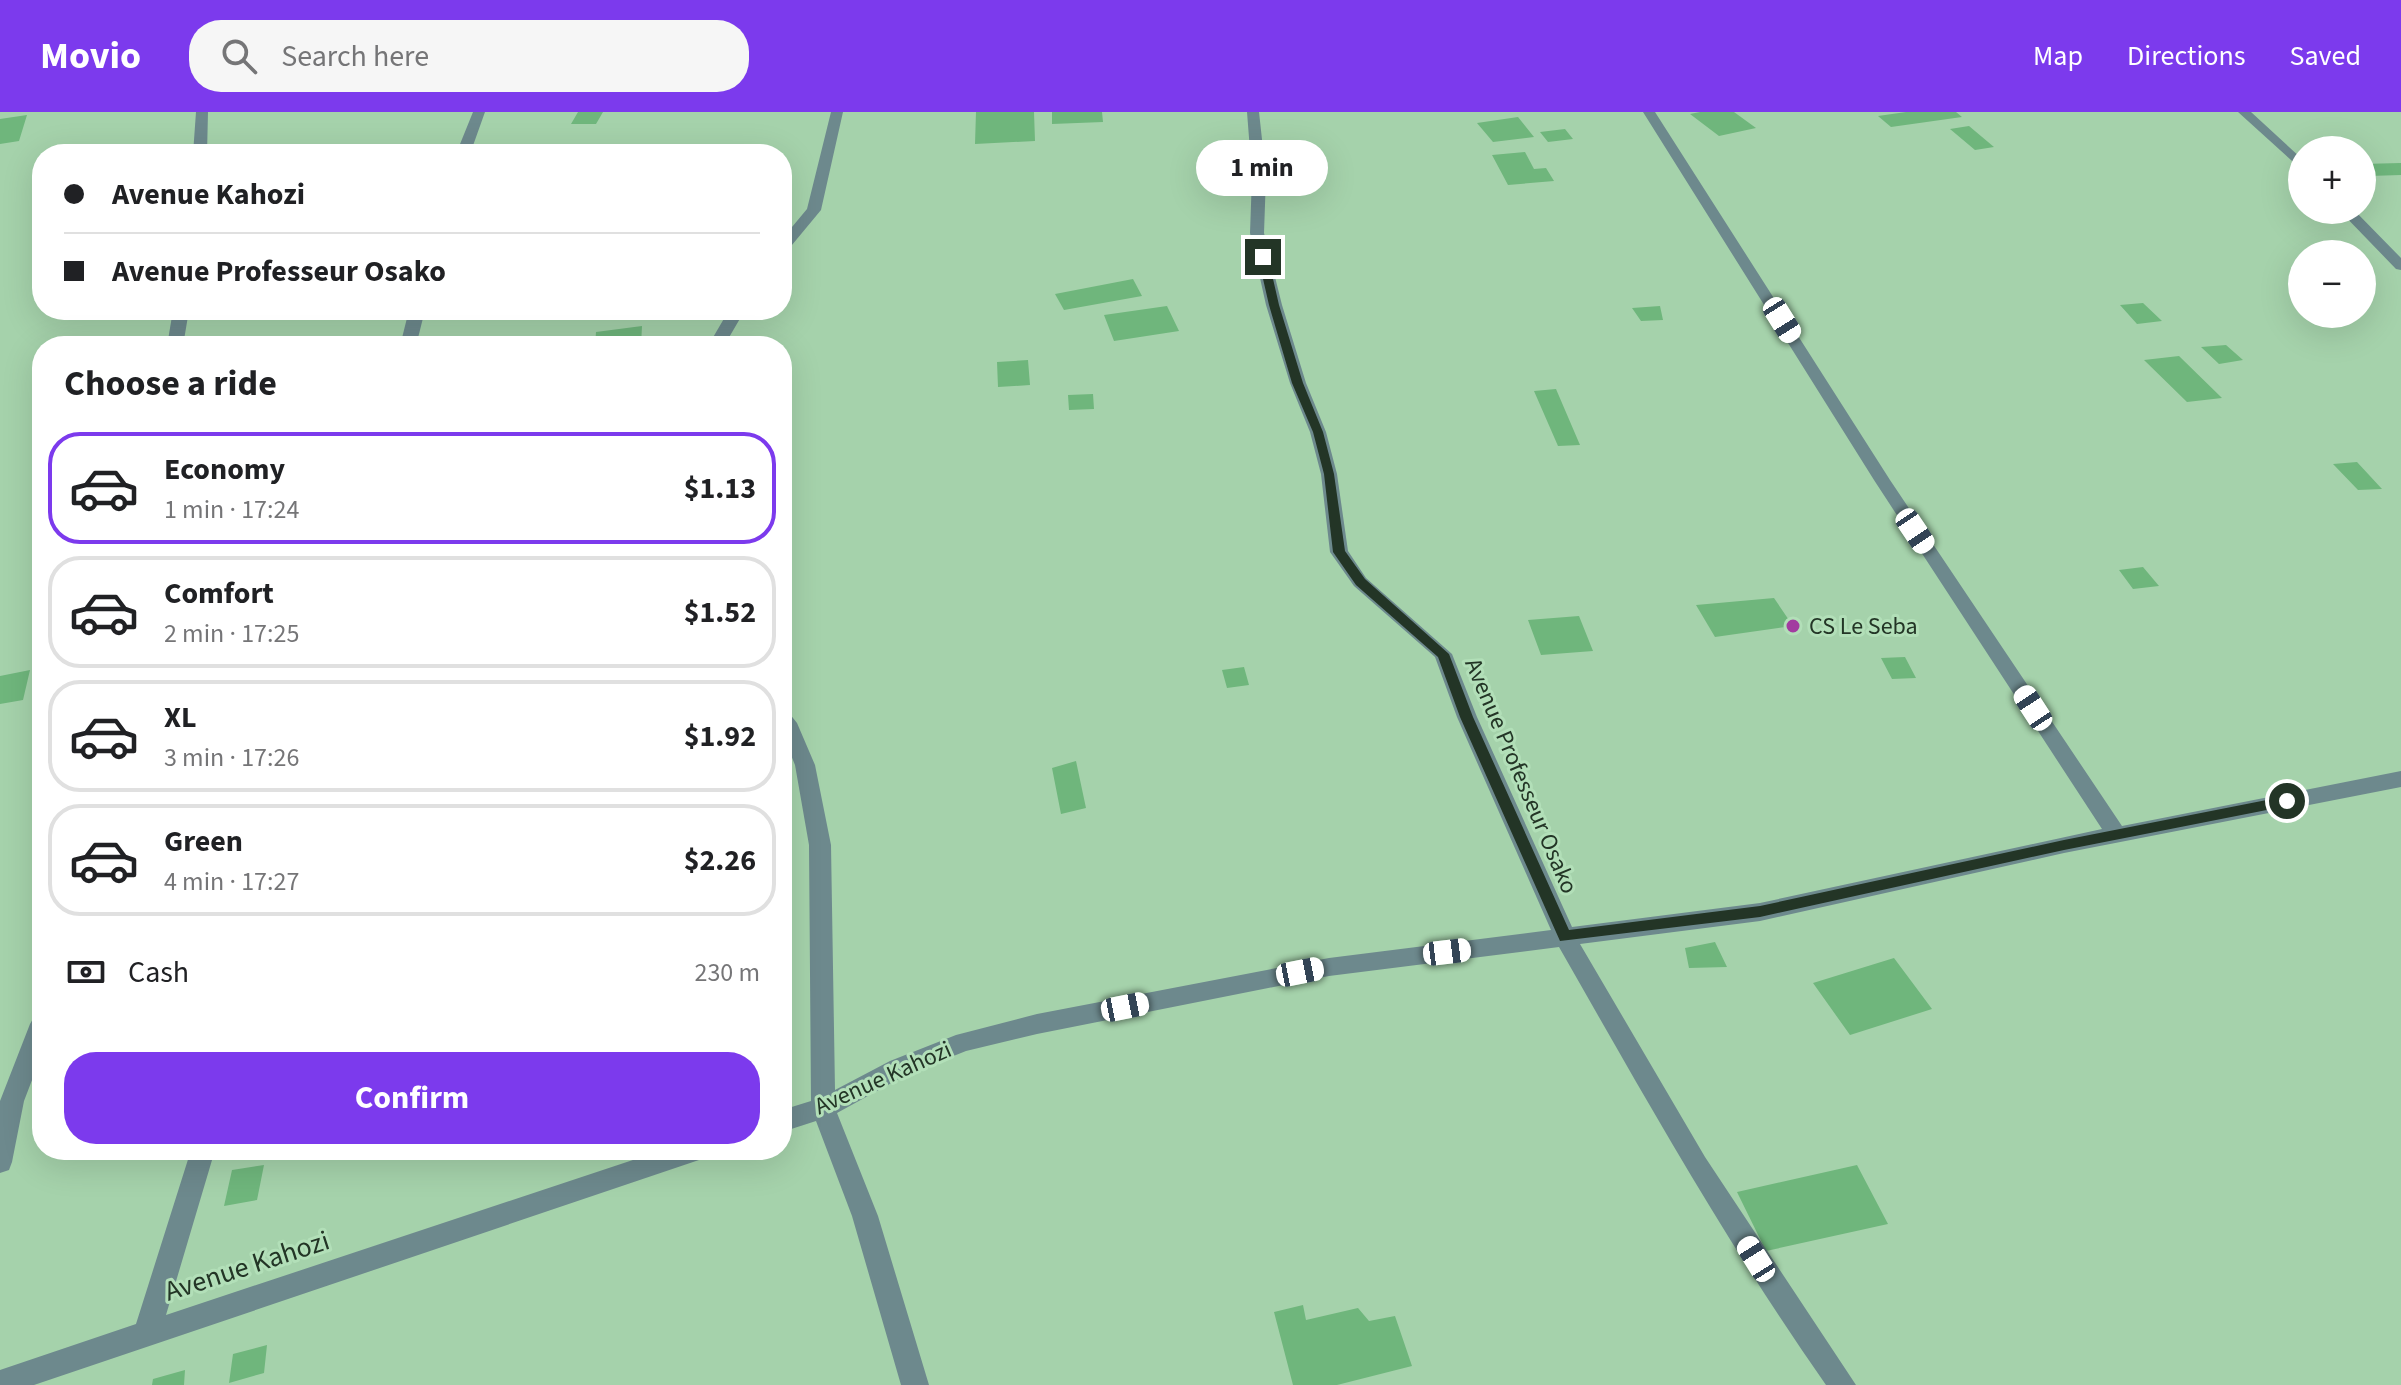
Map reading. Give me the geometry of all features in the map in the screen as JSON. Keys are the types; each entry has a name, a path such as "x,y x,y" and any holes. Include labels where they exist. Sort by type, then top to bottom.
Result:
{"street":[{"path":"200,144 202,112"},
{"path":"467,144 479,112"},
{"path":"792,236 814,210 837,112"},
{"name":"Avenue Professeur Osako","path":"1253,112 1259,176 1257,233 1274,305 1298,383 1318,432 1329,474 1339,552 1360,582 1443,654 1467,717 1565,937 1696,1165 1786,1306 1842,1385"},
{"path":"1649,112 1882,480 2117,835"},
{"path":"2244,112 2288,153"},
{"path":"2360,224 2401,266"},
{"path":"792,733 805,765 820,845 823,1108 865,1216 915,1385"},
{"name":"Avenue Kahozi","path":"792,1118 823,1108 898,1068 964,1042 1037,1024 1329,967 1760,912 2117,835 2401,779"},
{"path":"0,1162 12,1101 32,1050"},
{"path":"147,1333 200,1160"},
{"name":"Avenue Kahozi","path":"0,1383 666,1160"}],"building":[{"path":"578,112 603,112 596,124 571,124"},
{"path":"976,112 1034,112 1035,141 975,144"},
{"path":"1052,112 1102,112 1103,122 1052,124"},
{"path":"1734,112 1756,128 1719,136 1690,114"},
{"path":"1906,112 1956,112 1962,117 1891,127 1878,116"},
{"path":"27,115 19,141 0,144 0,119"},
{"path":"1518,117 1534,137 1493,142 1477,123"},
{"path":"1969,126 1994,147 1975,150 1950,129"},
{"path":"1565,129 1573,139 1548,142 1540,132"},
{"path":"1525,152 1534,169 1546,168 1554,181 1508,185 1492,155"},
{"path":"2401,163 2401,175 2376,176 2376,164"},
{"path":"1133,279 1142,296 1064,310 1055,294"},
{"path":"2143,303 2162,321 2137,324 2120,305"},
{"path":"1167,306 1179,331 1114,341 1104,315"},
{"path":"1660,306 1663,320 1641,321 1632,308"},
{"path":"642,326 642,336 596,336 596,332"},
{"path":"2226,345 2243,360 2219,364 2201,347"},
{"path":"2179,356 2222,398 2187,402 2144,360"},
{"path":"1028,360 1030,385 998,387 997,362"},
{"path":"1556,389 1580,445 1558,446 1534,391"},
{"path":"1093,394 1094,409 1069,410 1068,395"},
{"path":"2357,462 2382,489 2358,490 2333,464"},
{"path":"2143,567 2159,586 2133,589 2119,570"},
{"path":"1774,598 1793,626 1715,637 1696,605"},
{"path":"1579,616 1593,651 1541,655 1528,620"},
{"path":"1905,657 1916,678 1892,679 1881,658"},
{"path":"1244,667 1249,685 1227,688 1222,670"},
{"path":"30,670 23,700 0,704 0,676"},
{"path":"1076,761 1086,808 1061,814 1052,768"},
{"path":"1715,942 1727,967 1689,968 1685,948"},
{"path":"1894,958 1932,1009 1850,1035 1813,983"},
{"path":"264,1165 257,1200 224,1206 232,1170"},
{"path":"1857,1165 1888,1224 1766,1251 1737,1192"},
{"path":"1303,1305 1306,1320 1358,1308 1369,1321 1395,1316 1412,1366 1337,1385 1293,1385 1274,1312"},
{"path":"267,1345 264,1373 229,1383 233,1354"},
{"path":"185,1370 184,1385 152,1385 153,1379"}],"place":[{"name":"CS Le Seba","path":"1793,626"}],"route":[{"path":"1263,257 1274,305 1298,383 1318,432 1329,474 1339,552 1360,582 1443,654 1467,717 1565,937 1760,912 2064,845 2287,801"}]}
